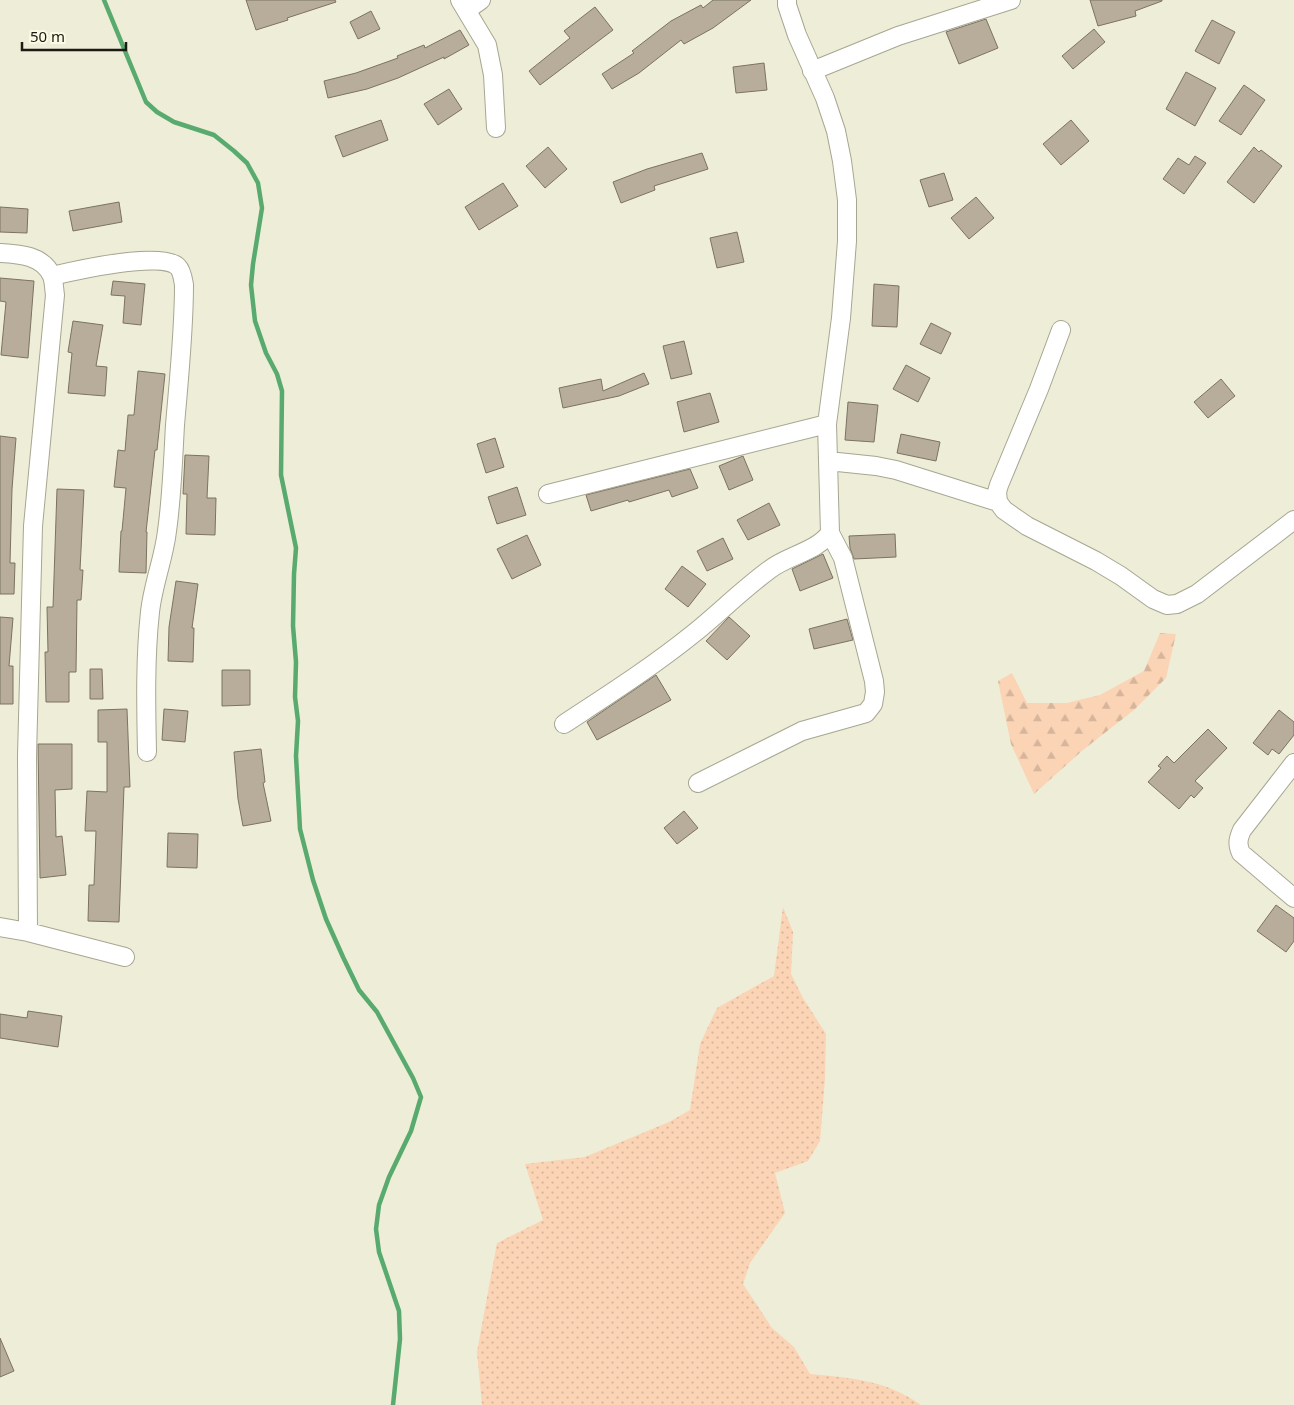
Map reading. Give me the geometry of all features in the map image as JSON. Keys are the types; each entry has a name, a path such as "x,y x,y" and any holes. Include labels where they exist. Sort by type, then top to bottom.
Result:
{"street":[{"path":"698,783 802,731 866,713 873,704 875,692 874,681 843,558 830,533 827,424 841,318 847,241 847,200 836,131 825,98 797,35 786,5 787,0"},
{"path":"812,71 898,36 1011,0"},
{"path":"470,3 490,55 496,128"},
{"path":"0,253 35,258 45,265 52,276 55,295 33,526 27,756 28,932"},
{"path":"52,276 138,261 172,262 178,266 184,283 168,530 161,565 152,591 150,612 146,690 147,752"},
{"path":"1061,330 997,492 998,502 1004,510 1027,526 1096,561 1153,599 1167,605 1177,604 1197,594 1294,520"},
{"path":"548,494 827,424"},
{"path":"828,461 896,470 998,502"},
{"path":"564,724 678,646 770,568 787,558 817,545 826,539 830,533"},
{"path":"1294,763 1242,830 1238,838 1238,847 1241,853 1294,898"},
{"path":"0,927 125,956"}],"green space":[{"path":"1160,633 1176,634 1166,678 1134,710 1083,750 1034,794 1011,744 998,681 1012,673 1027,703 1067,703 1100,695 1144,671"},
{"path":"783,907 793,932 791,974 803,998 826,1034 820,1141 808,1161 775,1173 785,1213 750,1263 743,1284 772,1328 794,1347 810,1374 854,1379 882,1385 921,1405 482,1405 477,1352 497,1243 543,1220 525,1164 585,1157 669,1122 690,1110 700,1044 717,1008 774,976"}],"building":[{"path":"246,0 335,0 336,2 256,30"},
{"path":"713,0 751,0 713,28 684,44 681,40 639,73 612,89 602,74 634,53 632,51 671,21 701,5 703,8"},
{"path":"1090,0 1162,1 1135,11 1136,16 1098,26"},
{"path":"595,7 613,30 540,85 529,71 570,38 564,31"},
{"path":"371,11 380,29 358,39 350,22"},
{"path":"986,19 998,48 959,64 946,32"},
{"path":"1212,20 1235,32 1219,64 1195,51"},
{"path":"1094,29 1105,42 1073,69 1062,56"},
{"path":"460,30 469,45 444,59 444,57 398,78 367,89 328,98 324,81 356,73 398,58 397,56 424,45 425,48"},
{"path":"764,63 767,90 736,93 733,67"},
{"path":"1186,72 1216,88 1195,126 1166,109"},
{"path":"1244,85 1265,100 1241,135 1219,121"},
{"path":"449,89 462,109 438,125 424,104"},
{"path":"381,120 388,140 343,157 335,136"},
{"path":"1071,120 1089,141 1061,165 1043,144"},
{"path":"548,147 567,169 545,188 526,166"},
{"path":"1254,147 1282,166 1254,203 1227,182"},
{"path":"702,153 708,169 654,186 655,190 621,203 613,182 647,169"},
{"path":"1195,156 1206,163 1184,194 1163,179 1178,158 1189,165"},
{"path":"944,173 953,200 929,207 920,180"},
{"path":"503,183 518,206 479,230 465,207"},
{"path":"976,197 994,218 969,239 951,218"},
{"path":"119,202 122,222 73,231 69,211"},
{"path":"0,207 28,209 27,233 0,232"},
{"path":"737,232 744,262 717,268 710,238"},
{"path":"0,278 34,281 28,358 1,355 6,302 0,301"},
{"path":"113,281 145,284 141,325 123,323 125,296 111,295"},
{"path":"874,284 899,286 897,327 872,326"},
{"path":"73,321 103,325 96,366 107,367 105,396 68,393 72,353 68,352"},
{"path":"931,323 951,333 941,354 920,344"},
{"path":"684,341 692,374 671,379 663,346"},
{"path":"906,365 930,378 918,402 893,389"},
{"path":"138,371 165,374 146,532 146,573 119,572 126,488 114,487 118,450 125,451 128,415 134,415"},
{"path":"644,373 649,384 619,396 563,408 559,388 601,379 603,391"},
{"path":"1221,379 1235,396 1208,418 1194,402"},
{"path":"710,393 719,422 684,432 677,402"},
{"path":"848,402 878,405 874,442 845,440"},
{"path":"901,434 940,442 936,461 897,453"},
{"path":"0,436 16,438 12,489 10,563 15,563 14,594 0,594"},
{"path":"495,438 504,467 486,473 477,444"},
{"path":"185,455 209,456 207,498 216,498 215,535 186,534 187,494 183,494"},
{"path":"743,456 753,480 729,490 719,466"},
{"path":"690,469 698,488 672,497 669,490 591,511 586,495"},
{"path":"517,487 526,515 497,524 488,497"},
{"path":"57,489 84,490 80,570 83,570 81,600 77,600 76,672 69,672 69,702 46,702 45,652 48,652 47,607 53,607"},
{"path":"769,503 780,525 748,540 737,520"},
{"path":"895,534 896,557 854,559 850,548 849,536"},
{"path":"527,535 541,565 512,579 497,549"},
{"path":"723,538 733,559 707,571 697,551"},
{"path":"823,554 833,578 800,591 792,569"},
{"path":"682,566 706,584 688,607 665,589"},
{"path":"176,581 198,584 192,628 194,628 193,662 168,661 169,627"},
{"path":"0,617 13,618 9,666 13,666 13,704 0,704"},
{"path":"729,617 750,636 727,660 706,641"},
{"path":"847,619 853,640 814,649 809,629"},
{"path":"90,669 102,669 103,699 90,699"},
{"path":"222,670 250,670 250,705 222,706"},
{"path":"656,675 671,700 597,740 587,722"},
{"path":"127,709 130,787 124,787 119,922 88,921 89,885 94,885 96,831 85,831 87,791 107,792 107,742 98,742 98,710"},
{"path":"164,709 188,711 185,742 162,740"},
{"path":"1279,710 1294,722 1294,735 1279,754 1272,749 1268,755 1253,743"},
{"path":"1208,729 1227,748 1195,781 1203,788 1194,798 1191,795 1179,809 1148,782 1161,768 1158,766 1167,756 1174,763"},
{"path":"38,744 72,744 72,789 55,790 56,837 62,836 66,875 40,878"},
{"path":"261,749 265,782 263,783 271,821 243,826 238,799 234,752"},
{"path":"684,811 698,828 677,844 664,828"},
{"path":"168,833 198,834 197,868 167,867"},
{"path":"1276,905 1294,918 1294,941 1286,952 1257,931"},
{"path":"28,1011 62,1016 58,1047 0,1038 0,1014 27,1018"},
{"path":"0,1338 14,1371 0,1377"}],"waterway":[{"path":"104,0 146,102 157,112 174,122 214,135 247,163 258,183 262,208 251,285 255,321 282,391 281,475 296,548 293,626 296,662 295,697 298,721 296,756 300,829 313,880 326,919 343,957 359,990 377,1012 413,1078 421,1097 411,1131 389,1177 379,1205 376,1229 379,1252 399,1311 400,1339 393,1405"}]}
